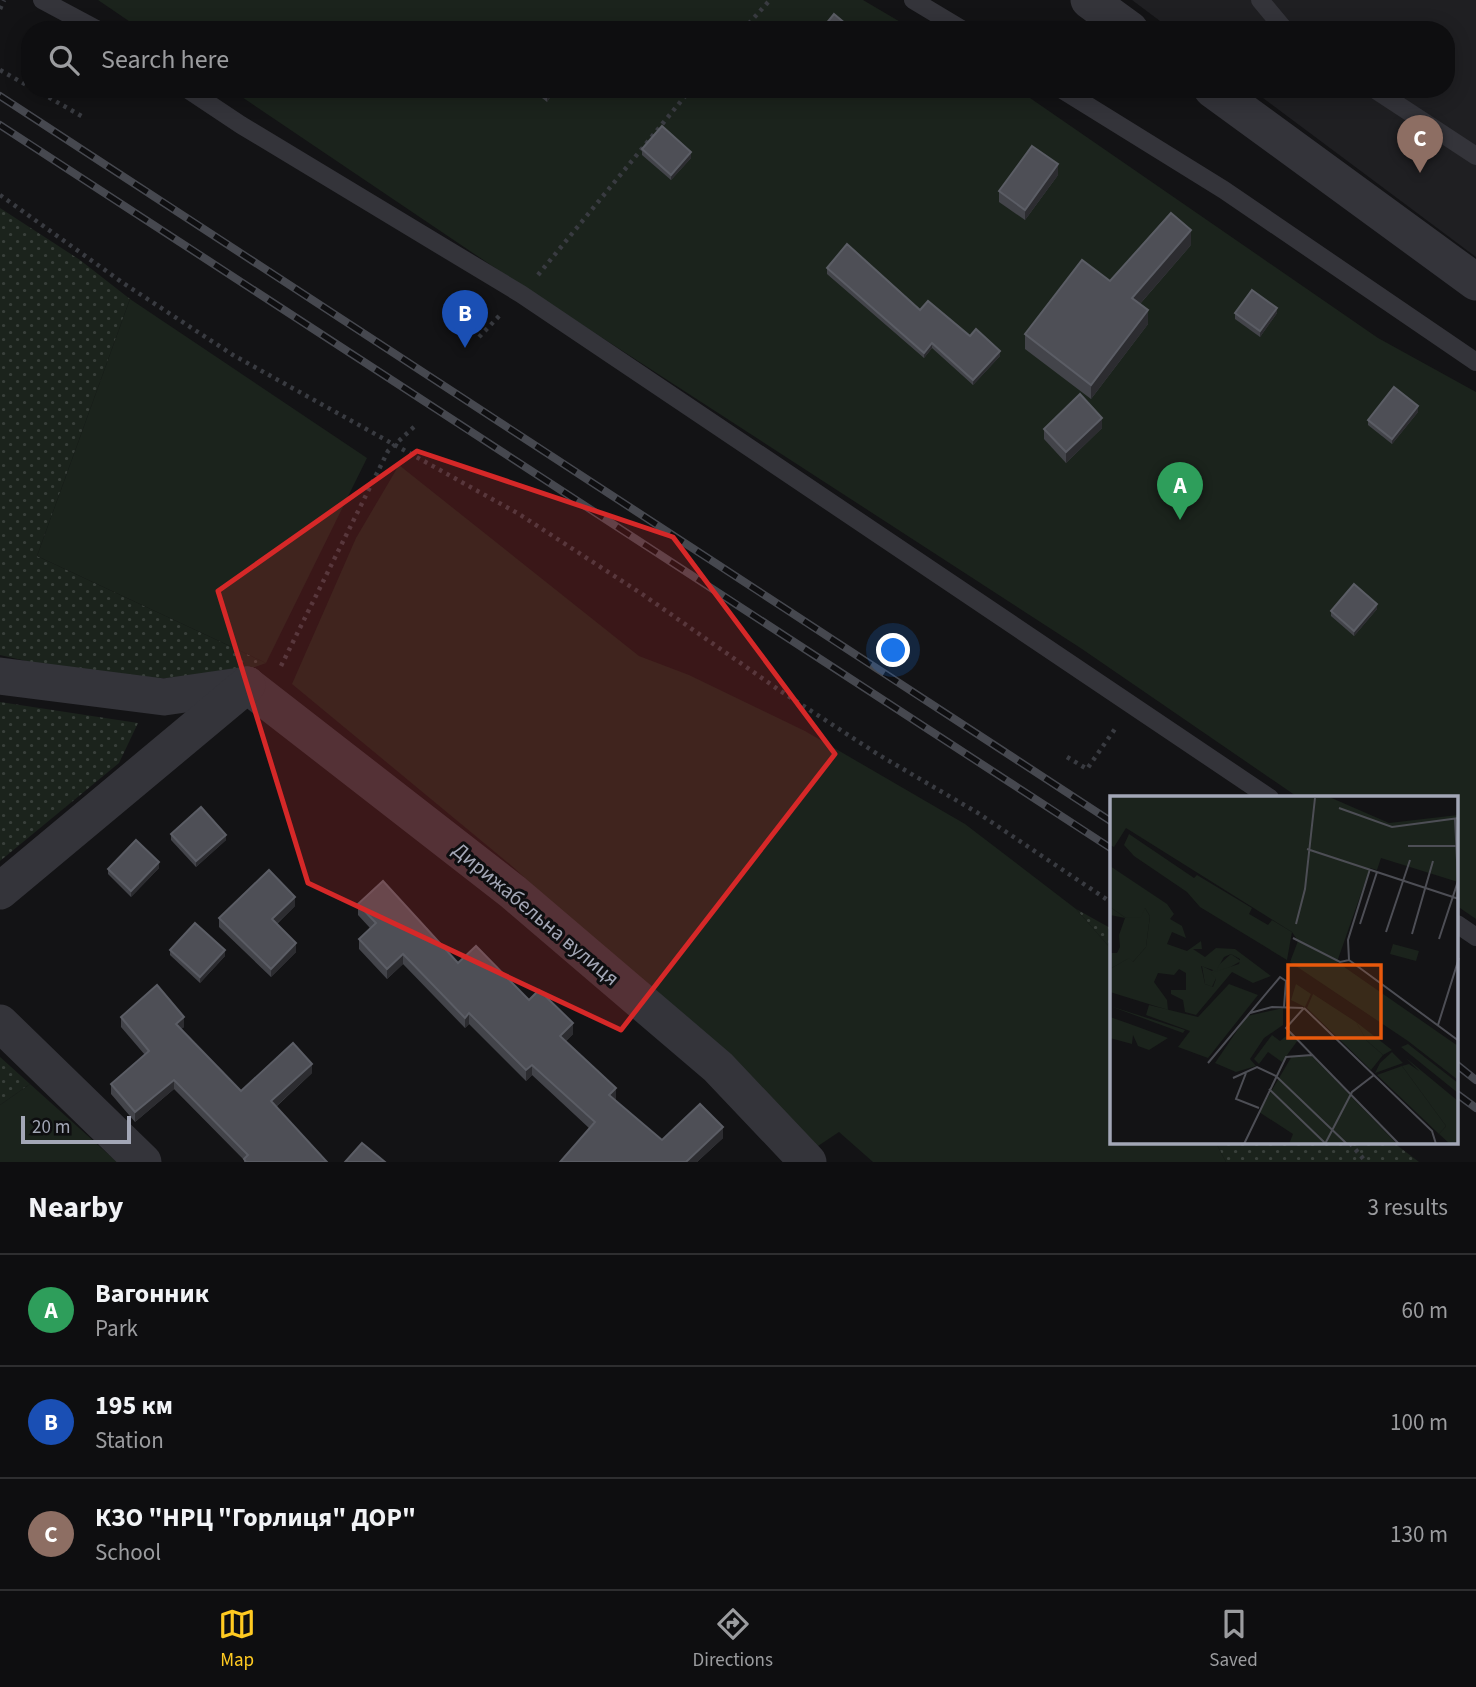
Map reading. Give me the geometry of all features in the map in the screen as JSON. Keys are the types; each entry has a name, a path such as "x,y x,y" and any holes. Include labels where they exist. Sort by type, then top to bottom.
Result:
{"street":[{"path":"1089,0 1118,21"},
{"path":"1224,98 1476,282"},
{"path":"0,676 164,697 247,685"},
{"path":"0,891 247,685"},
{"name":"Дирижабельна вулиця","path":"247,685 524,901 718,1067 808,1162"},
{"path":"0,1023 143,1162"}],"lane":[{"path":"42,0 81,21"},
{"path":"913,0 948,21"},
{"path":"1260,0 1278,21"},
{"path":"202,98 522,294 1267,796"},
{"path":"1076,98 1224,190 1476,362"},
{"path":"1388,98 1476,156"},
{"path":"1458,925 1476,937"}],"path":[{"path":"0,9 4,0"},
{"path":"751,21 770,0"},
{"path":"0,70 21,82"},
{"path":"50,98 85,118"},
{"path":"522,294 684,98"},
{"path":"0,195 123,283 233,355 519,514 642,594 790,698 978,813 1110,901"},
{"path":"247,685 274,682 388,451 416,425"},
{"path":"1067,757 1087,769 1132,705"},
{"path":"1351,1144 1366,1162"}],"highlighted area":[{"path":"417,451 673,537 835,754 621,1030 308,883 218,591"}],"shaded area":[{"path":"98,0 863,0 899,21 129,21"},
{"path":"1132,0 1476,0 1476,257 1263,98 1455,98 1455,21 1160,21"},
{"path":"243,98 1030,98 1378,338 1476,392 1476,919 1458,907 1458,796 1296,796 1082,649 510,278"},
{"path":"0,208 80,260 130,299 37,556 266,663 227,677 105,679 0,655"},
{"path":"130,299 367,458 266,663 37,556"},
{"path":"399,465 639,656 689,675 805,731 965,824 1076,909 1110,948 1110,1144 1217,1144 1226,1162 873,1162 839,1132 815,1148 513,867 292,684 356,538"},
{"path":"0,702 138,723 119,763 0,861"},
{"path":"1076,909 1110,928 1110,948"},
{"path":"0,1057 30,1084 0,1105"},
{"path":"30,1084 117,1162 0,1162 0,1105"},
{"path":"1217,1144 1395,1144 1419,1162 1226,1162"}],"building":[{"path":"834,14 842,21 828,21"},
{"path":"662,126 691,152 671,175 642,149"},
{"path":"1032,146 1058,164 1025,210 999,191"},
{"path":"1171,213 1191,230 1132,298 1148,310 1091,385 1025,334 1082,260 1110,281"},
{"path":"847,244 920,310 928,301 970,336 976,329 1000,351 973,380 932,343 924,353 827,268"},
{"path":"1252,290 1277,308 1260,331 1235,313"},
{"path":"1394,387 1418,406 1392,439 1368,420"},
{"path":"1080,394 1102,418 1066,452 1044,429"},
{"path":"1354,584 1377,604 1354,631 1331,611"},
{"path":"201,807 226,835 196,861 171,834"},
{"path":"136,840 159,862 131,891 108,869"},
{"path":"269,870 295,897 272,919 296,943 271,969 219,918"},
{"path":"383,881 458,963 476,946 529,1000 539,990 573,1023 560,1036 616,1088 609,1095 662,1140 700,1104 723,1127 686,1162 560,1162 595,1122 532,1065 526,1070 469,1013 465,1018 403,954 387,969 359,939 376,923 358,904"},
{"path":"195,923 225,950 200,977 170,950"},
{"path":"157,985 184,1017 176,1024 241,1091 293,1043 312,1064 271,1101 327,1162 246,1162 244,1159 248,1155 174,1080 135,1112 111,1084 149,1051 121,1017"},
{"path":"362,1143 385,1162 345,1162"}],"railway":[{"path":"0,96 1110,821"},
{"path":"0,125 1110,848"},
{"path":"1458,1066 1476,1080"},
{"path":"1458,1095 1476,1108"}],"place":[{"name":"КЗО \"НРЦ \"Горлиця\" ДОР\"","path":"1420,173"},
{"name":"195 км","path":"465,348"},
{"name":"Вагонник","path":"1180,520"}]}
